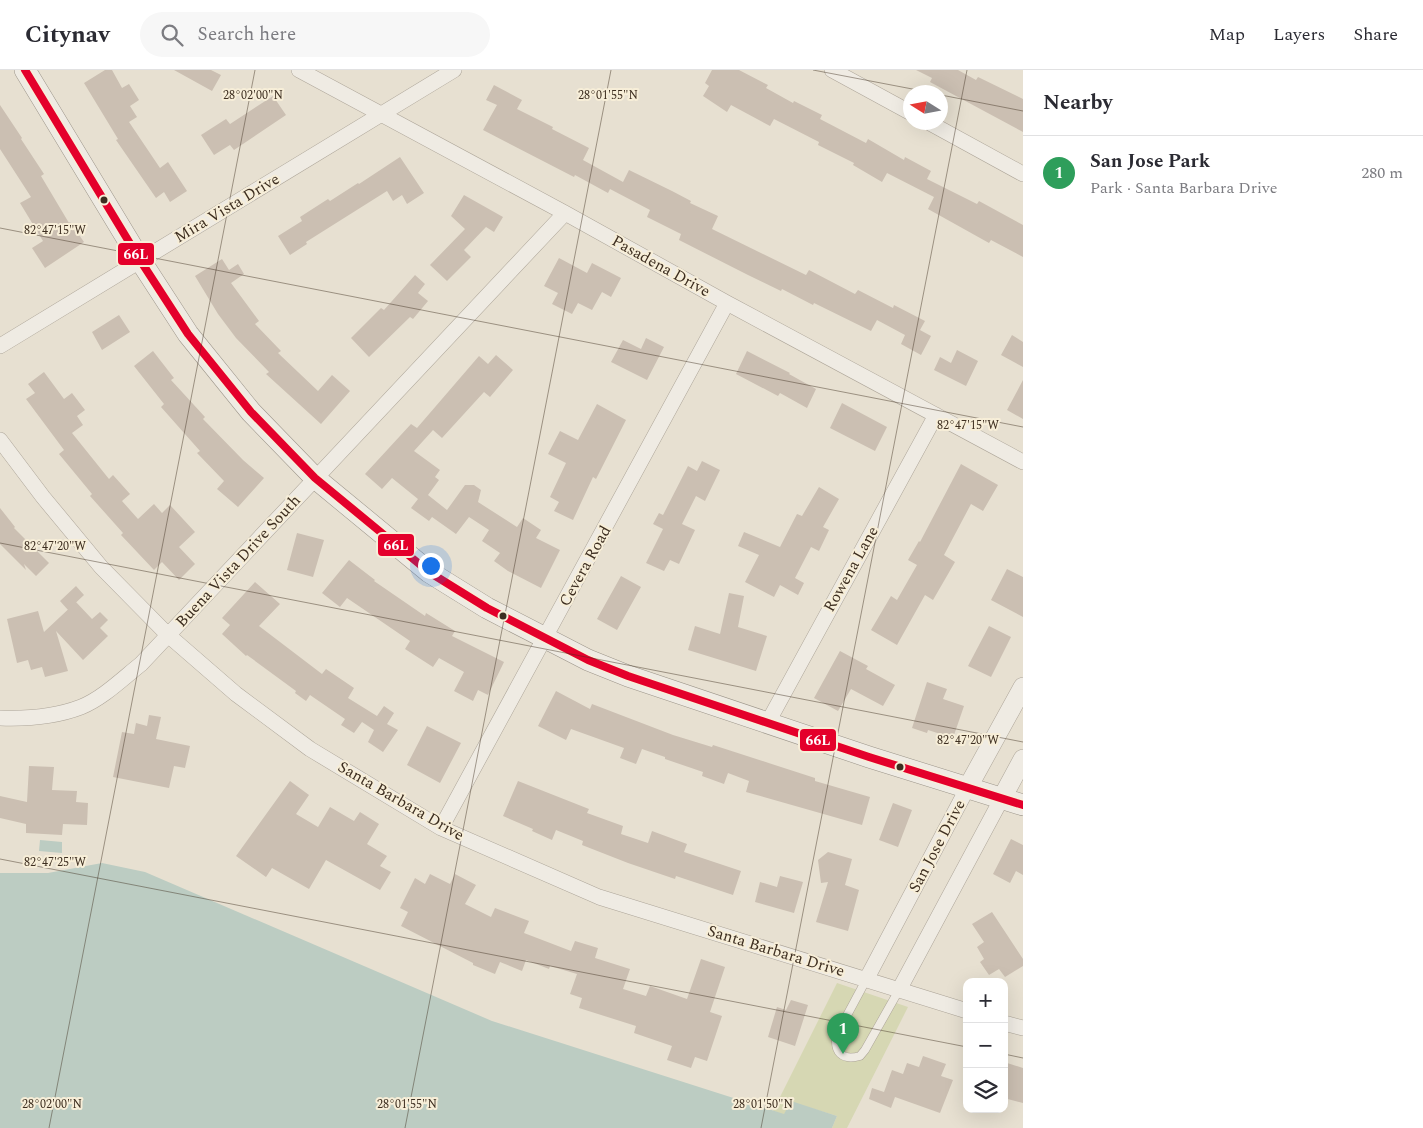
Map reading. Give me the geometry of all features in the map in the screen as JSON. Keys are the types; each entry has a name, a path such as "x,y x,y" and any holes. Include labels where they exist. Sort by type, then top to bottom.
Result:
{"main road":[{"path":"25,70 140,260 188,334 251,412 315,478 429,572 487,608 588,660 628,676 766,724 1023,804"}],"street":[{"name":"Pasadena Drive","path":"299,70 565,212 727,303 1023,462"},
{"name":"Mira Vista Drive","path":"0,346 454,70"},
{"path":"832,70 903,109"},
{"path":"943,130 1023,174"},
{"name":"Buena Vista Drive South","path":"0,718 17,719 55,715 82,706 110,689 141,664 565,212"},
{"name":"Cevera Road","path":"442,828 727,303"},
{"name":"Rowena Lane","path":"766,724 936,414"},
{"name":"Santa Barbara Drive","path":"0,440 43,497 101,566 168,635 236,694 310,750 442,828 599,896 963,1010"},
{"name":"San Jose Drive","path":"866,980 1023,686"},
{"path":"898,990 1023,759"},
{"path":"1008,1024 1023,1028"}],"lane":[{"path":"866,980 837,1034 834,1044 837,1052 847,1057 860,1056 866,1050 898,990"}],"green space":[{"path":"837,983 908,1007 847,1128 832,1128 837,1116 791,1102 784,1115 773,1111"}],"shaded area":[{"path":"40,840 62,842 62,853 39,851"},
{"path":"102,863 145,872 492,1021 784,1114 791,1101 837,1116 832,1128 0,1128 0,873 48,873"}],"building":[{"path":"105,70 112,70 122,88 129,84 139,100 130,106 137,117 129,122 160,168 168,162 187,191 170,202 164,192 156,198 116,140 118,139 84,83"},
{"path":"174,70 211,70 221,75 212,91"},
{"path":"712,70 739,70 768,85 766,88 793,103 794,101 822,115 820,119 866,143 868,139 904,160 905,157 931,171 927,179 977,204 979,201 1023,225 1023,257 991,240 989,243 928,209 934,197 887,173 882,182 853,165 854,163 818,145 819,142 774,119 770,126 731,105 727,112 703,96 709,86 705,83"},
{"path":"916,70 958,70 976,80 978,77 1023,99 1023,132 948,92 948,85 936,85 930,82 932,78"},
{"path":"494,85 522,100 517,109 589,148 583,160 623,182 629,170 718,216 712,229 806,275 809,270 855,294 858,290 893,308 894,305 925,321 920,330 931,336 921,355 901,344 905,335 877,320 871,331 814,303 813,305 782,289 781,291 679,240 681,234 647,217 650,210 610,189 608,193 575,175 574,177 483,130 497,105 486,100"},
{"path":"273,96 286,115 234,150 230,145 214,155 201,135 226,119 230,124"},
{"path":"0,105 44,174 41,176 69,223 84,242 45,268 32,248 43,241 20,203 31,197 0,149"},
{"path":"400,157 424,193 407,204 402,195 393,201 387,191 306,242 307,244 290,255 278,236 302,221 300,217 328,199 330,201 359,184"},
{"path":"464,195 503,217 494,232 486,227 464,250 471,257 447,281 430,265 465,229 451,216"},
{"path":"559,258 587,273 592,263 621,278 611,297 602,292 592,310 578,303 572,314 552,304 558,293 544,286"},
{"path":"222,259 229,270 238,264 244,274 231,283 259,321 255,324 281,351 278,353 318,391 332,375 350,391 321,424 266,374 269,372 236,338 218,314 195,276"},
{"path":"415,275 425,284 418,293 428,301 413,319 410,317 369,357 351,338 381,308 384,310"},
{"path":"119,315 130,332 102,350 92,332"},
{"path":"1012,335 1023,342 1023,367 1001,355"},
{"path":"646,338 664,347 647,380 611,362 623,340 641,349"},
{"path":"957,350 978,361 966,386 934,370 940,357 951,363"},
{"path":"153,351 174,378 171,380 205,417 203,419 243,460 264,478 238,507 217,489 224,481 197,453 200,451 161,407 164,404 134,366"},
{"path":"747,351 816,389 807,408 780,393 778,396 736,374"},
{"path":"496,355 513,370 490,397 484,392 442,438 433,430 414,451 440,470 435,477 439,480 428,495 447,510 465,485 474,485 481,490 478,502 517,527 523,518 541,530 536,538 560,550 541,588 508,571 494,561 500,553 482,541 489,530 469,517 456,534 432,517 429,521 411,508 418,499 392,478 382,489 365,474 411,424 417,428 479,356 488,364"},
{"path":"44,372 64,399 72,393 85,410 77,416 83,425 72,433 109,479 113,475 130,494 122,501 138,519 154,504 162,513 170,505 195,532 179,547 195,564 179,580 162,562 154,570 121,535 123,533 90,496 92,494 59,454 64,450 26,399 35,393 28,384"},
{"path":"1023,380 1023,419 1007,410"},
{"path":"842,403 887,427 875,451 830,428"},
{"path":"597,404 626,420 596,479 593,477 573,520 554,511 559,502 550,497 566,463 548,454 560,431 578,440"},
{"path":"702,461 720,470 705,501 696,496 682,524 695,530 679,564 670,560 664,571 646,563 663,529 653,524 659,513 663,515 688,466 697,471"},
{"path":"961,464 998,485 983,511 971,504 944,555 955,562 933,600 925,595 897,645 871,630 891,596 897,600 917,565 908,560 920,542"},
{"path":"819,487 839,499 823,527 829,530 819,551 811,547 795,578 804,583 798,595 780,585 774,597 745,582 759,555 738,546 744,532 780,547 797,514 802,516"},
{"path":"0,508 14,528 49,563 36,576 24,564 26,570 0,544"},
{"path":"297,533 324,540 313,577 287,570"},
{"path":"349,560 374,581 425,616 426,613 455,631 452,636 504,662 488,695 478,690 473,701 454,691 464,672 439,658 433,667 405,649 410,641 347,598 340,607 322,593"},
{"path":"1007,569 1023,577 1023,617 991,600"},
{"path":"621,576 641,587 617,630 597,619"},
{"path":"255,582 280,604 259,626 322,674 326,669 354,688 348,698 377,716 384,706 394,713 387,724 398,730 383,752 368,742 374,730 362,722 354,733 341,725 345,719 310,695 306,701 295,693 296,691 246,656 222,634 230,625 222,618"},
{"path":"76,586 84,595 68,610 60,601"},
{"path":"729,593 744,596 738,627 767,636 756,671 688,650 695,626 720,634"},
{"path":"76,602 92,619 100,612 108,620 100,628 108,636 83,660 56,631 68,671 45,677 42,667 31,670 28,660 17,663 7,619 38,611 44,632"},
{"path":"989,626 1011,637 991,677 968,666"},
{"path":"840,651 868,666 866,669 895,685 883,706 851,689 838,711 814,698"},
{"path":"927,682 947,689 943,699 964,706 953,738 928,730 927,733 912,728"},
{"path":"556,691 590,709 592,704 673,735 712,747 713,745 815,778 815,781 870,797 862,825 746,792 749,781 728,773 724,784 702,776 703,772 642,749 636,764 620,758 624,748 571,729 566,740 538,726"},
{"path":"149,715 161,717 156,739 190,746 185,768 174,766 169,788 113,777 122,732 134,734 136,723 147,726"},
{"path":"427,726 461,743 440,783 407,765"},
{"path":"29,766 54,767 52,790 77,791 76,802 88,803 87,825 63,824 62,835 26,833 26,824 0,818 0,796 27,802"},
{"path":"290,781 309,795 296,814 318,827 330,807 354,821 360,812 379,824 367,844 387,856 380,866 391,872 380,890 326,860 309,889 272,868 266,877 236,856"},
{"path":"518,781 589,809 587,813 623,826 621,834 648,843 652,831 687,844 684,852 741,871 733,895 676,876 675,879 628,863 582,845 583,841 556,830 552,840 532,831 533,829 503,816"},
{"path":"893,803 912,810 898,847 879,840"},
{"path":"1011,839 1023,845 1023,875 1016,871 1010,883 993,874"},
{"path":"828,852 852,859 845,885 859,890 848,931 816,922 828,882 821,883 818,860"},
{"path":"430,874 450,884 455,874 476,885 465,904 491,917 495,908 529,921 524,933 571,951 575,941 598,948 595,958 630,969 623,989 646,996 650,986 687,999 701,959 725,967 710,1012 722,1016 707,1061 695,1057 691,1068 667,1060 672,1046 634,1033 636,1026 579,1008 582,998 570,994 577,974 550,966 549,969 526,960 522,971 500,962 495,974 473,965 473,963 401,926 408,912 400,908 415,878 425,884"},
{"path":"780,876 803,882 794,913 755,902 760,882 777,887"},
{"path":"992,912 1023,959 1023,966 1005,977 999,969 989,975 980,962 984,959 977,947 984,942 972,924"},
{"path":"791,1000 808,1005 795,1046 768,1037 777,1007 786,1010"},
{"path":"923,1056 946,1064 941,1076 953,1080 940,1113 895,1097 891,1108 869,1099 872,1088 884,1092 892,1070 903,1074 907,1063 919,1067"},
{"path":"1008,1063 1023,1068 1023,1103 1008,1099"}],"transit line":[{"name":"66L","path":"25,70 140,260 188,334 251,412 315,478 429,572 487,608 588,660 628,676 869,757 1023,805"}],"place":[{"name":"San Jose Park","path":"843,1054"}]}
